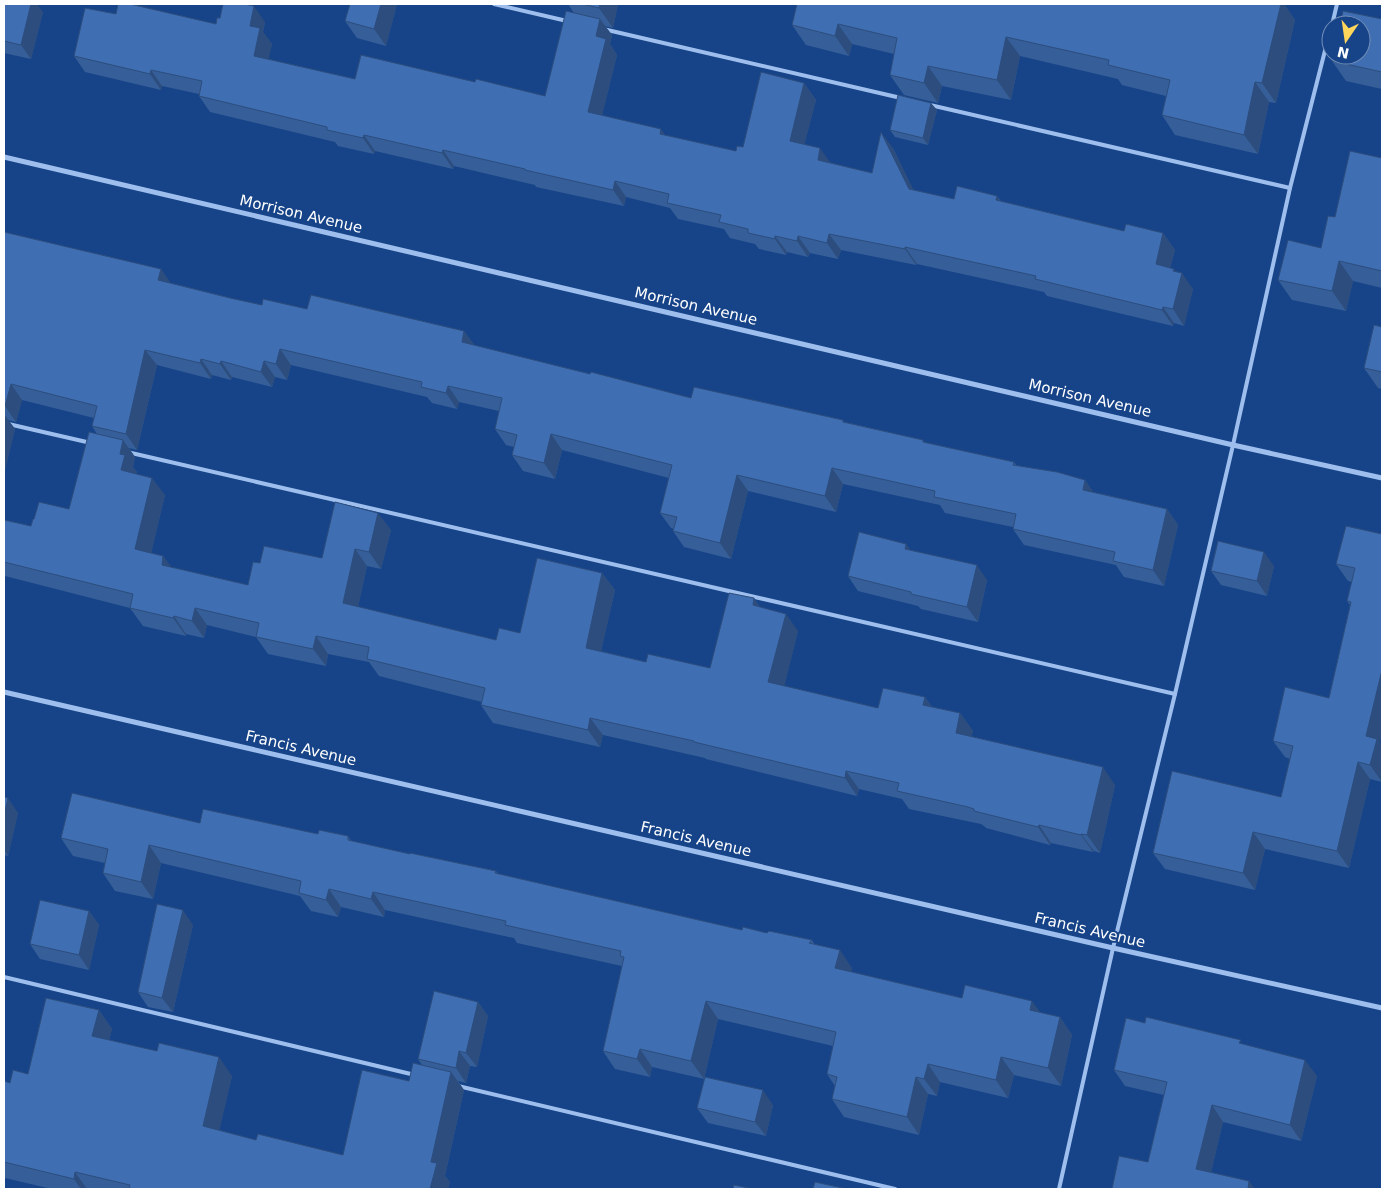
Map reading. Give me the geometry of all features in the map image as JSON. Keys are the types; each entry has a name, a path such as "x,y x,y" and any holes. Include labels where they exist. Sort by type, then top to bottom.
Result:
{"street":[{"name":"Morrison Avenue","path":"4,157 1233,445 1382,478"},
{"name":"Francis Avenue","path":"4,692 1113,948 1382,1008"}],"lane":[{"path":"494,4 572,22"},
{"path":"601,28 902,98"},
{"path":"1059,1189 1113,948 1233,445 1290,188 1321,65"},
{"path":"921,102 1290,188"},
{"path":"4,423 100,446"},
{"path":"120,450 1175,694"},
{"path":"4,978 420,1076"},
{"path":"449,1083 895,1189"}],"building":[{"path":"4,4 31,4 21,45 4,41"},
{"path":"118,4 130,4 216,24 217,18 220,18 223,4 254,6 250,26 260,28 254,56 355,79 361,55 475,82 476,79 545,96 566,11 600,19 596,36 606,39 588,112 661,129 660,134 736,151 737,146 743,147 761,72 804,83 790,141 820,148 818,160 872,173 881,132 909,189 954,199 957,186 997,196 996,200 1124,231 1126,224 1163,233 1156,264 1182,273 1173,309 1163,307 1162,310 1035,279 1036,276 905,247 905,249 829,234 827,243 798,236 797,241 775,236 775,239 748,233 748,229 719,222 721,215 667,203 669,194 615,181 613,190 443,150 442,153 364,135 363,138 327,130 327,127 199,96 202,81 151,70 150,74 74,56 85,8 116,14"},
{"path":"350,4 381,4 374,29 345,21"},
{"path":"582,4 600,4 599,8"},
{"path":"797,4 1281,4 1262,83 1255,82 1244,135 1162,115 1170,80 1108,65 1109,60 1006,37 997,80 928,66 924,83 890,75 897,38 838,24 835,36 792,25"},
{"path":"1343,11 1362,15 1342,15"},
{"path":"1371,17 1382,19 1382,72 1350,65 1371,65"},
{"path":"898,95 931,103 923,138 890,130"},
{"path":"1350,151 1382,158 1382,271 1339,261 1332,291 1278,280 1288,240 1321,248 1328,216 1335,217"},
{"path":"4,232 161,269 158,280 230,298 262,305 263,299 307,309 311,295 464,331 462,342 590,374 591,372 691,398 694,387 843,420 843,422 923,440 923,442 1014,462 1013,465 1057,472 1085,480 1083,490 1167,509 1153,570 1113,561 1115,552 1013,529 1016,514 934,497 935,491 832,468 825,496 737,475 720,543 673,531 677,517 660,513 672,465 551,434 544,463 512,455 517,435 495,429 502,398 448,386 446,393 421,387 422,382 280,349 276,364 264,361 261,372 221,361 220,364 201,359 200,363 145,350 126,434 92,426 97,406 11,384 4,406"},
{"path":"1374,325 1382,327 1382,372 1364,368"},
{"path":"89,432 123,440 120,454 125,455 121,470 152,478 135,549 163,556 162,565 248,585 253,562 260,563 264,546 322,558 335,502 378,513 369,552 355,549 343,603 496,640 499,628 520,633 537,558 602,573 586,648 646,662 648,654 710,668 729,593 754,598 753,605 786,614 768,682 878,708 883,688 925,697 923,705 960,713 956,733 1103,767 1087,835 1039,825 1038,827 974,811 974,809 968,807 897,791 899,783 846,771 845,778 590,718 588,730 481,705 485,688 367,659 369,647 316,636 313,649 256,637 259,623 195,608 192,621 130,608 133,594 4,562 4,520 31,526 39,502 69,509"},
{"path":"1346,526 1382,534 1382,670 1366,736 1377,739 1370,765 1358,762 1337,851 1253,832 1243,873 1153,853 1172,771 1281,797 1293,746 1273,741 1285,687 1329,698 1351,602 1347,601 1355,568 1336,564"},
{"path":"859,532 906,544 905,549 977,565 967,607 911,594 911,592 848,576"},
{"path":"1218,541 1264,552 1257,581 1211,571"},
{"path":"72,793 200,823 203,809 318,834 319,830 348,836 348,840 496,871 495,873 742,930 743,927 812,940 809,943 840,950 835,968 962,998 965,985 1032,1001 1030,1010 1060,1017 1048,1068 1001,1057 996,1080 928,1064 924,1079 916,1077 907,1117 832,1099 837,1077 827,1074 836,1032 706,1001 691,1061 640,1049 637,1059 603,1051 624,957 620,956 621,951 505,925 506,921 373,892 371,899 329,889 326,900 299,893 301,881 149,845 141,882 103,873 108,849 61,838"},
{"path":"4,797 8,798 4,816"},
{"path":"40,900 89,911 79,955 30,944"},
{"path":"157,904 183,910 162,998 138,992"},
{"path":"434,991 478,1002 466,1053 459,1051 456,1068 418,1059"},
{"path":"46,998 99,1010 92,1036 157,1051 159,1043 219,1057 203,1126 256,1140 258,1134 343,1155 362,1070 409,1081 413,1063 451,1072 431,1162 437,1163 430,1189 129,1189 130,1185 75,1172 74,1179 4,1162 4,1081 10,1083 13,1070 28,1074"},
{"path":"1146,1017 1241,1040 1239,1043 1305,1060 1290,1125 1212,1105 1196,1169 1249,1181 1248,1189 1112,1189 1119,1156 1148,1162 1167,1082 1114,1070 1126,1018 1145,1023"},
{"path":"705,1077 763,1090 755,1122 697,1108"},
{"path":"815,1182 847,1189 813,1189"},
{"path":"734,1185 753,1189 733,1189"}]}
